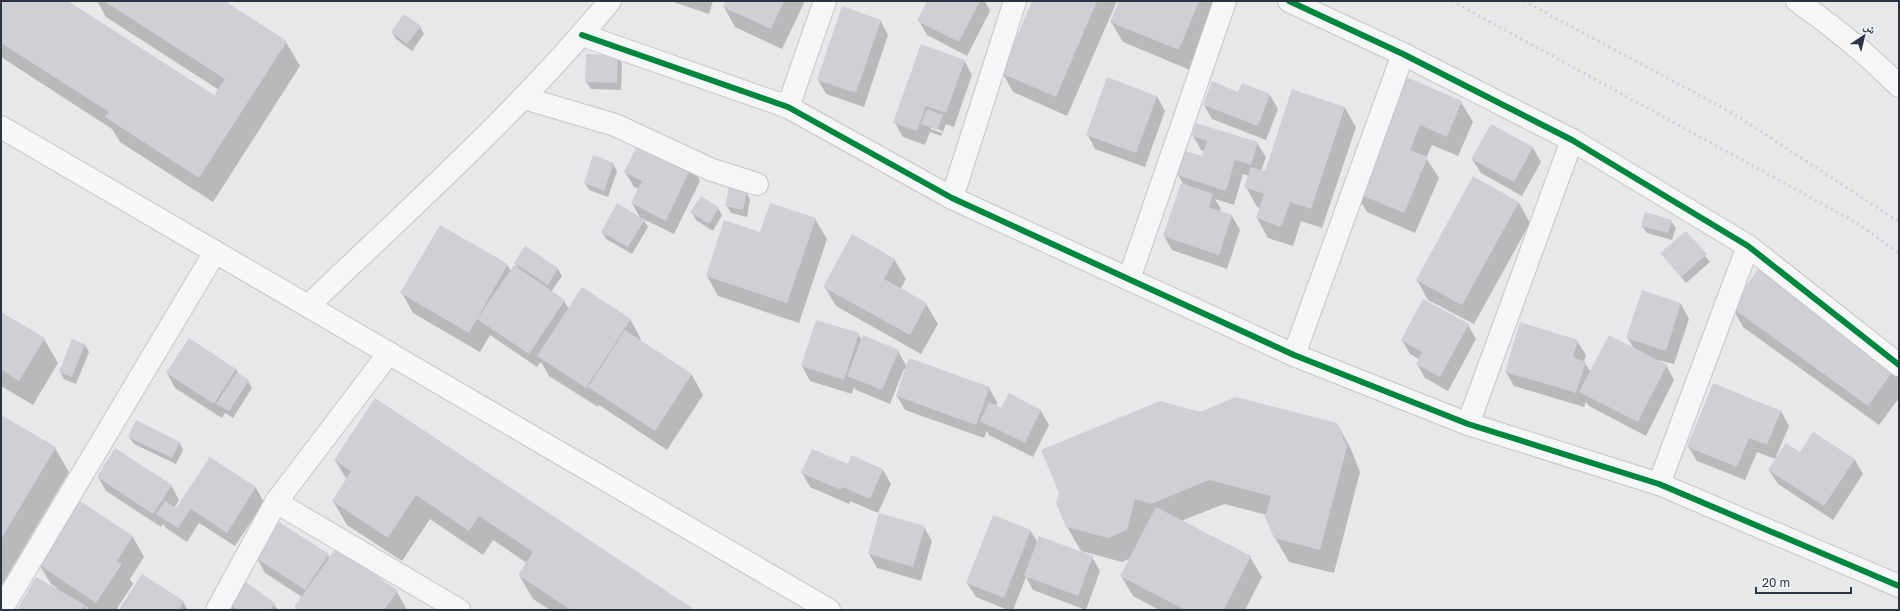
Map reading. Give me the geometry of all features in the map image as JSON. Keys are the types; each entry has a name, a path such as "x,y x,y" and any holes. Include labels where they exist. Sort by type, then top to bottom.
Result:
{"main road":[{"path":"1,127 828,610"}],"street":[{"path":"308,306 524,98 582,35 610,1"},
{"path":"788,107 824,1"},
{"path":"952,198 1015,1"},
{"path":"1129,279 1226,1"},
{"path":"1289,1 1403,54 1572,140 1748,246 1899,365"},
{"path":"1797,1 1826,22 1880,67 1899,86"},
{"path":"582,35 788,107 952,198 1294,355 1468,424 1659,484 1899,586"},
{"path":"1294,355 1403,54"},
{"path":"524,98 615,125 712,170 757,184"},
{"path":"1468,424 1572,140"},
{"path":"1659,484 1748,246"},
{"path":"1,610 215,252"},
{"path":"217,610 276,502 389,353"},
{"path":"276,502 459,610"}],"building":[{"path":"1,1 68,1 214,95 225,79 104,1 225,1 287,41 199,178 105,117 109,112 1,43"},
{"path":"725,1 784,1 771,29 723,7"},
{"path":"927,1 980,1 959,42 917,21"},
{"path":"1032,1 1097,1 1056,97 1001,73"},
{"path":"1119,1 1199,1 1179,50 1110,22"},
{"path":"842,6 881,20 856,93 817,80"},
{"path":"404,14 421,26 407,44 391,32"},
{"path":"921,44 965,60 946,113 926,106 917,131 893,123"},
{"path":"586,54 618,56 617,83 585,82"},
{"path":"1404,76 1462,101 1447,137 1420,125 1410,150 1428,157 1404,213 1354,192"},
{"path":"1107,77 1157,96 1136,153 1086,135"},
{"path":"1212,81 1238,92 1242,83 1270,94 1258,126 1203,105"},
{"path":"1292,89 1345,107 1311,209 1290,202 1281,227 1256,218 1264,194 1244,187 1251,167 1265,171"},
{"path":"927,109 943,115 937,130 921,124"},
{"path":"1196,123 1258,142 1251,165 1235,160 1226,191 1177,175 1185,151 1202,156 1207,141 1192,136"},
{"path":"1491,124 1533,147 1514,182 1471,159"},
{"path":"640,140 692,165 666,221 631,203 642,181 624,172"},
{"path":"593,155 614,163 604,191 584,183"},
{"path":"1473,176 1519,202 1462,305 1416,280"},
{"path":"1181,183 1213,194 1209,207 1232,215 1219,255 1163,236"},
{"path":"729,187 747,191 743,210 725,206"},
{"path":"701,196 719,207 709,224 690,212"},
{"path":"617,203 645,220 628,247 601,232"},
{"path":"770,203 816,218 787,303 706,276 724,220 760,232"},
{"path":"1645,212 1672,220 1668,233 1641,226"},
{"path":"440,225 508,264 469,333 400,293"},
{"path":"1686,231 1707,254 1681,277 1660,253"},
{"path":"852,234 895,259 884,279 927,303 910,335 823,287"},
{"path":"525,246 558,268 548,285 514,263"},
{"path":"514,265 565,300 529,354 477,319"},
{"path":"1759,268 1896,367 1868,406 1731,307"},
{"path":"582,287 631,319 586,388 537,356"},
{"path":"1642,290 1681,303 1666,351 1626,338"},
{"path":"1423,299 1469,324 1440,377 1416,364 1422,352 1401,340"},
{"path":"1,312 45,338 19,381 1,370"},
{"path":"816,320 859,333 844,380 801,366"},
{"path":"1520,322 1578,340 1573,357 1586,362 1576,393 1505,372"},
{"path":"625,330 692,374 655,431 588,387"},
{"path":"863,335 899,350 882,390 847,376"},
{"path":"1609,335 1667,365 1638,422 1579,392"},
{"path":"189,338 236,369 214,404 166,373"},
{"path":"72,339 85,344 72,377 59,372"},
{"path":"909,358 990,387 976,425 896,396"},
{"path":"237,372 249,380 229,411 216,404"},
{"path":"1713,383 1781,411 1767,445 1749,438 1737,467 1687,447"},
{"path":"1009,393 1041,410 1025,443 980,421 989,402 1001,408"},
{"path":"1236,397 1337,423 1347,447 1320,550 1274,538 1265,517 1271,496 1209,480 1151,504 1135,499 1127,530 1108,538 1066,527 1056,503 1059,493 1041,450 1160,401 1200,412"},
{"path":"375,398 695,610 571,610 518,575 533,552 479,516 469,531 416,495 388,538 332,501 351,471 334,460"},
{"path":"1,415 56,447 1,539"},
{"path":"136,420 180,442 172,458 128,437"},
{"path":"1813,432 1855,459 1824,506 1768,470 1786,443 1800,452"},
{"path":"115,448 172,485 153,514 97,477"},
{"path":"812,449 848,464 851,455 883,469 870,499 842,487 841,490 801,473"},
{"path":"210,457 256,487 227,533 191,509 178,528 156,514 165,501 176,508"},
{"path":"80,501 133,536 117,561 122,564 96,603 38,564"},
{"path":"1156,507 1251,556 1224,610 1185,610 1120,576"},
{"path":"879,513 925,526 913,567 868,554"},
{"path":"993,515 1031,530 1004,598 966,583"},
{"path":"279,522 329,554 305,590 256,558"},
{"path":"1039,536 1093,556 1078,596 1024,576"},
{"path":"337,547 398,591 384,610 298,610 294,607"},
{"path":"142,574 184,601 178,610 123,610 120,608"},
{"path":"36,577 85,605 82,610 21,610 18,608"},
{"path":"240,578 275,603 270,610 238,610 224,600"}],"railway":[{"path":"1452,1 1857,223 1899,253"},
{"path":"1524,1 1734,114 1899,222"}],"cycle path":[{"path":"1289,1 1403,54 1572,140 1748,246 1899,365"},
{"path":"582,35 788,107 952,198 1294,355 1468,424 1659,484 1899,586"}]}
